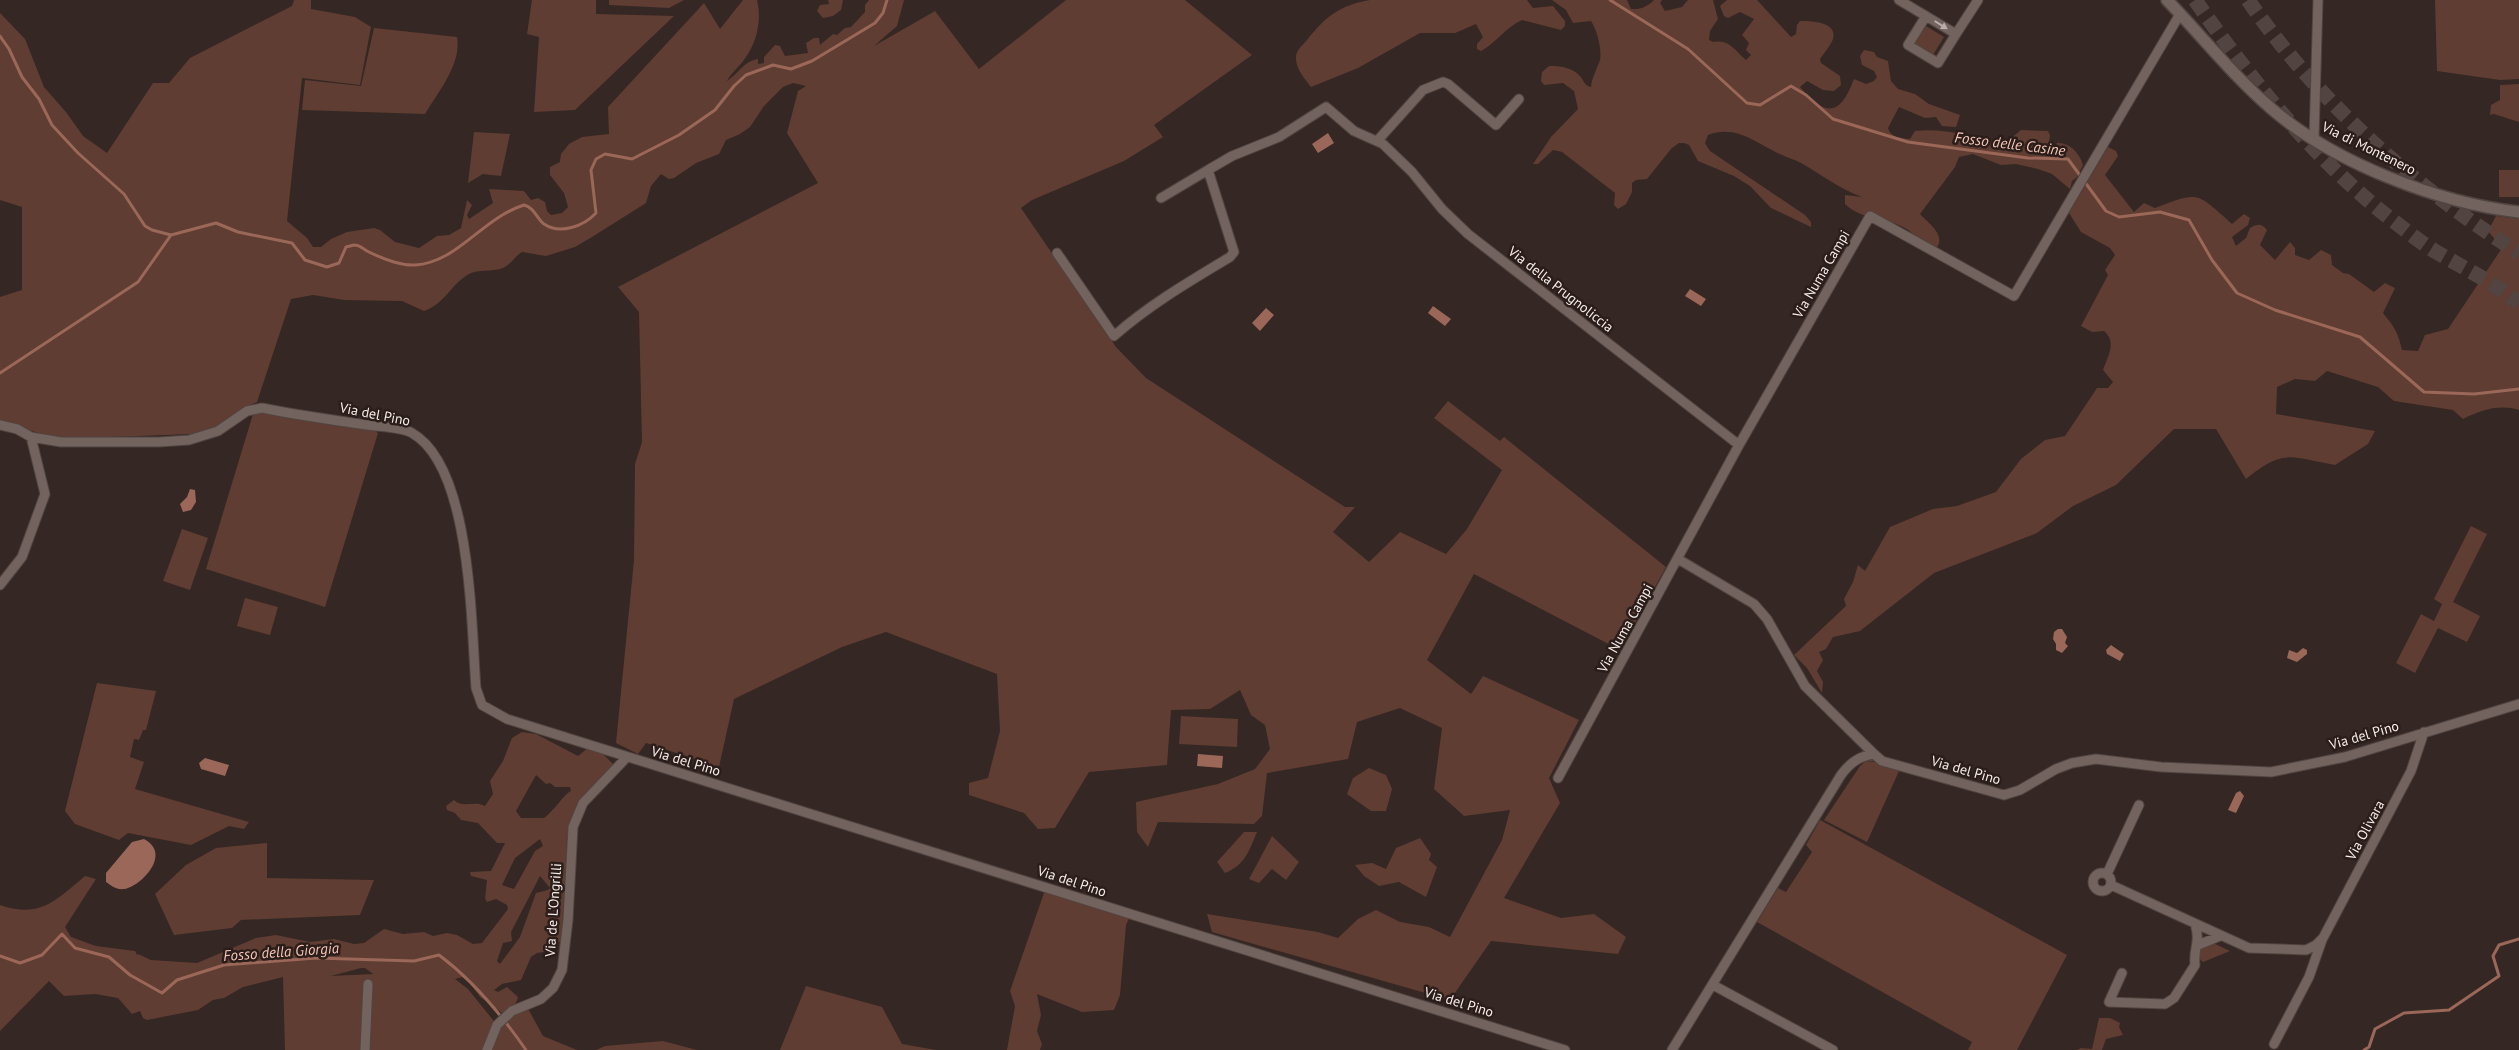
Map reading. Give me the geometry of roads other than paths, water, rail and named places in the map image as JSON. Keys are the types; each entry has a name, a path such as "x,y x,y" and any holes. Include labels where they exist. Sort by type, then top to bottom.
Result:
{"street":[{"path":"1899,0 1956,34"},
{"path":"1926,16 1908,44 1938,63 1978,0"},
{"name":"Via di Montenero","path":"2167,0 2262,100 2290,124 2314,139 2342,155 2423,190 2474,205 2519,212"},
{"path":"2314,139 2318,0"},
{"name":"Via Numa Campi","path":"1558,778 1738,445 1870,216 2014,296 2180,14"},
{"path":"1378,140 1424,90 1443,82 1448,84 1496,125 1519,99"},
{"name":"Via della Prugnoliccia","path":"1161,198 1232,156 1279,137 1326,107 1354,131 1378,140 1412,172 1442,209 1468,234 1738,445"},
{"path":"1056,253 1114,336 1177,290 1230,257 1234,252 1208,170"},
{"name":"Via del Pino","path":"0,425 17,429 31,437 61,442 189,440 218,431 247,411 262,408 412,433 432,450 445,473 460,519 466,562 476,688 482,705 507,719 1565,1050"},
{"path":"0,585 22,556 45,494 31,437"},
{"name":"Via del Pino","path":"1678,559 1754,604 1768,619 1805,686 1882,761 2004,795 2020,790 2072,762 2096,758 2161,767 2271,772 2345,756 2519,704"},
{"name":"Via Olivara","path":"2274,1044 2309,977 2323,938 2412,771 2424,732"},
{"path":"1672,1050 1841,775 1850,764 1866,755 1874,754"},
{"name":"Via de L'Ongrilli","path":"488,1050 497,1025 512,1011 541,999 553,988 562,970 568,920 573,827 583,803 627,757"},
{"path":"2107,874 2139,805"},
{"path":"2107,874 2096,875 2094,885 2102,891 2111,885"},
{"path":"2107,874 2110,877 2111,885"},
{"path":"2111,885 2249,948 2306,950 2316,946 2323,938"},
{"path":"2122,973 2109,1002 2165,1004 2174,998 2195,965 2194,956 2198,945 2195,924"},
{"path":"2198,945 2220,936"},
{"path":"365,1050 368,984"},
{"path":"1713,985 1833,1050"}],"waterway":[{"name":"Fosso delle Casine","path":"0,36 9,49 22,77 39,99 52,125 78,153 124,194 145,226 152,230 171,235 216,223 238,232 292,243 305,260 327,267 339,263 346,247 354,245 390,261 415,265 444,257 495,220 509,211 524,205 531,208 541,222 557,229 572,228 585,222 596,213 591,170 596,159 605,154 632,159 679,135 715,110 734,86 746,75 773,65 791,69 812,61 875,23 883,13 887,0"},
{"name":"Fosso delle Casine","path":"1610,0 1688,49 1747,103 1760,105 1791,86 1806,95 1833,119 1908,142 2028,158 2068,159 2106,211 2119,217 2160,212 2189,220 2212,260 2237,293 2275,310 2360,337 2424,392 2474,394 2519,389"},
{"path":"0,373 138,282 171,235"},
{"name":"Fosso della Giorgia","path":"0,956 20,963 42,955 62,934 75,948 109,957 130,975 162,993 177,980 224,965 316,958 414,961 439,955 464,976 486,999 526,1050"},
{"name":"Fosso della Giorgia","path":"2364,1050 2369,1047 2375,1029 2404,1013 2449,1010 2499,976 2493,956 2499,945 2519,939"}],"tunnel":[{"path":"2195,0 2261,89 2310,145 2336,171 2363,196 2420,242 2490,283 2519,303"},
{"path":"2248,0 2305,74 2370,140 2442,200 2519,253"}]}
